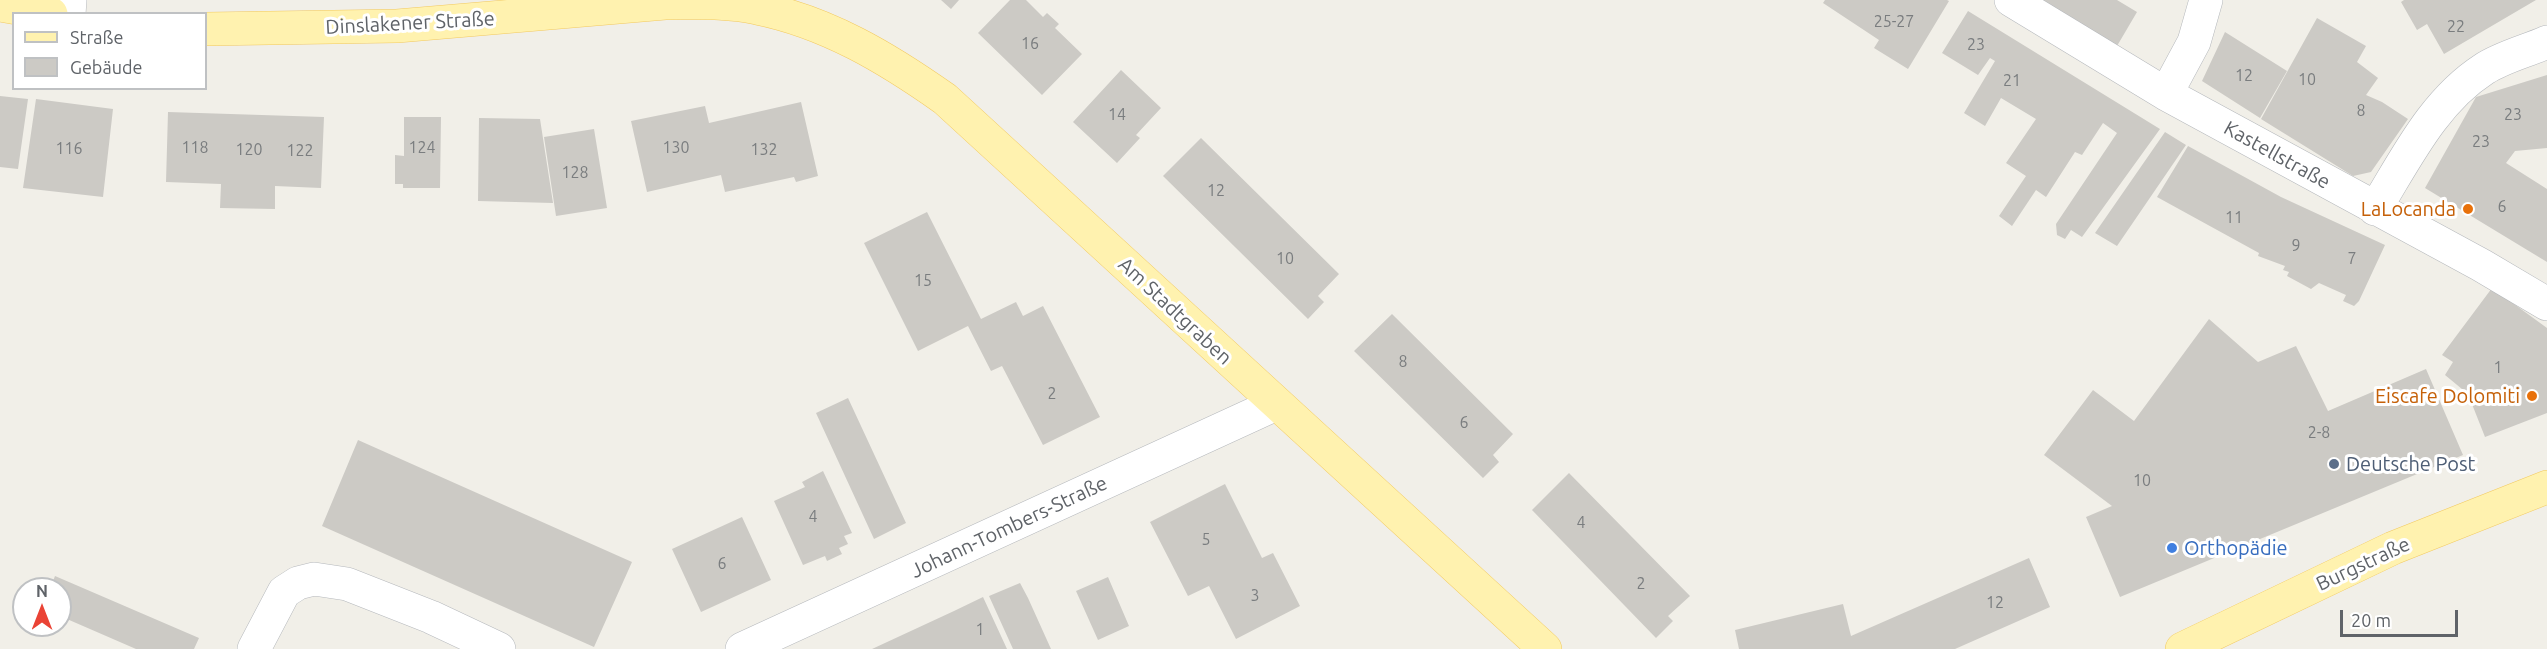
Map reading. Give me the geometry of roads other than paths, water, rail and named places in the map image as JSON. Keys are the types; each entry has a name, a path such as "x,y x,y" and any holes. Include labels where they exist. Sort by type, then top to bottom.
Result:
{"main road":[{"name":"Dinslakener Straße","path":"207,29 387,27 665,3 781,7"},
{"path":"0,5 40,12"},
{"name":"Am Stadtgraben","path":"781,7 855,41 945,99 1545,649"},
{"name":"Burgstraße","path":"2182,649 2392,548 2546,492"}],"street":[{"name":"Kastellstraße","path":"2011,0 2166,94 2547,304"},
{"path":"2166,94 2194,42 2206,0"},
{"path":"2375,209 2437,110 2460,86 2486,68 2547,42"},
{"name":"Johann-Tombers-Straße","path":"742,649 1276,404"},
{"path":"254,649 284,592 298,582 314,579 347,584 431,617 499,649"}],"place":[{"name":"LaLocanda","path":"2468,209"},
{"name":"Eiscafe Dolomiti","path":"2532,396"},
{"name":"Deutsche Post","path":"2334,464"},
{"name":"Orthopädie","path":"2172,548"}]}
